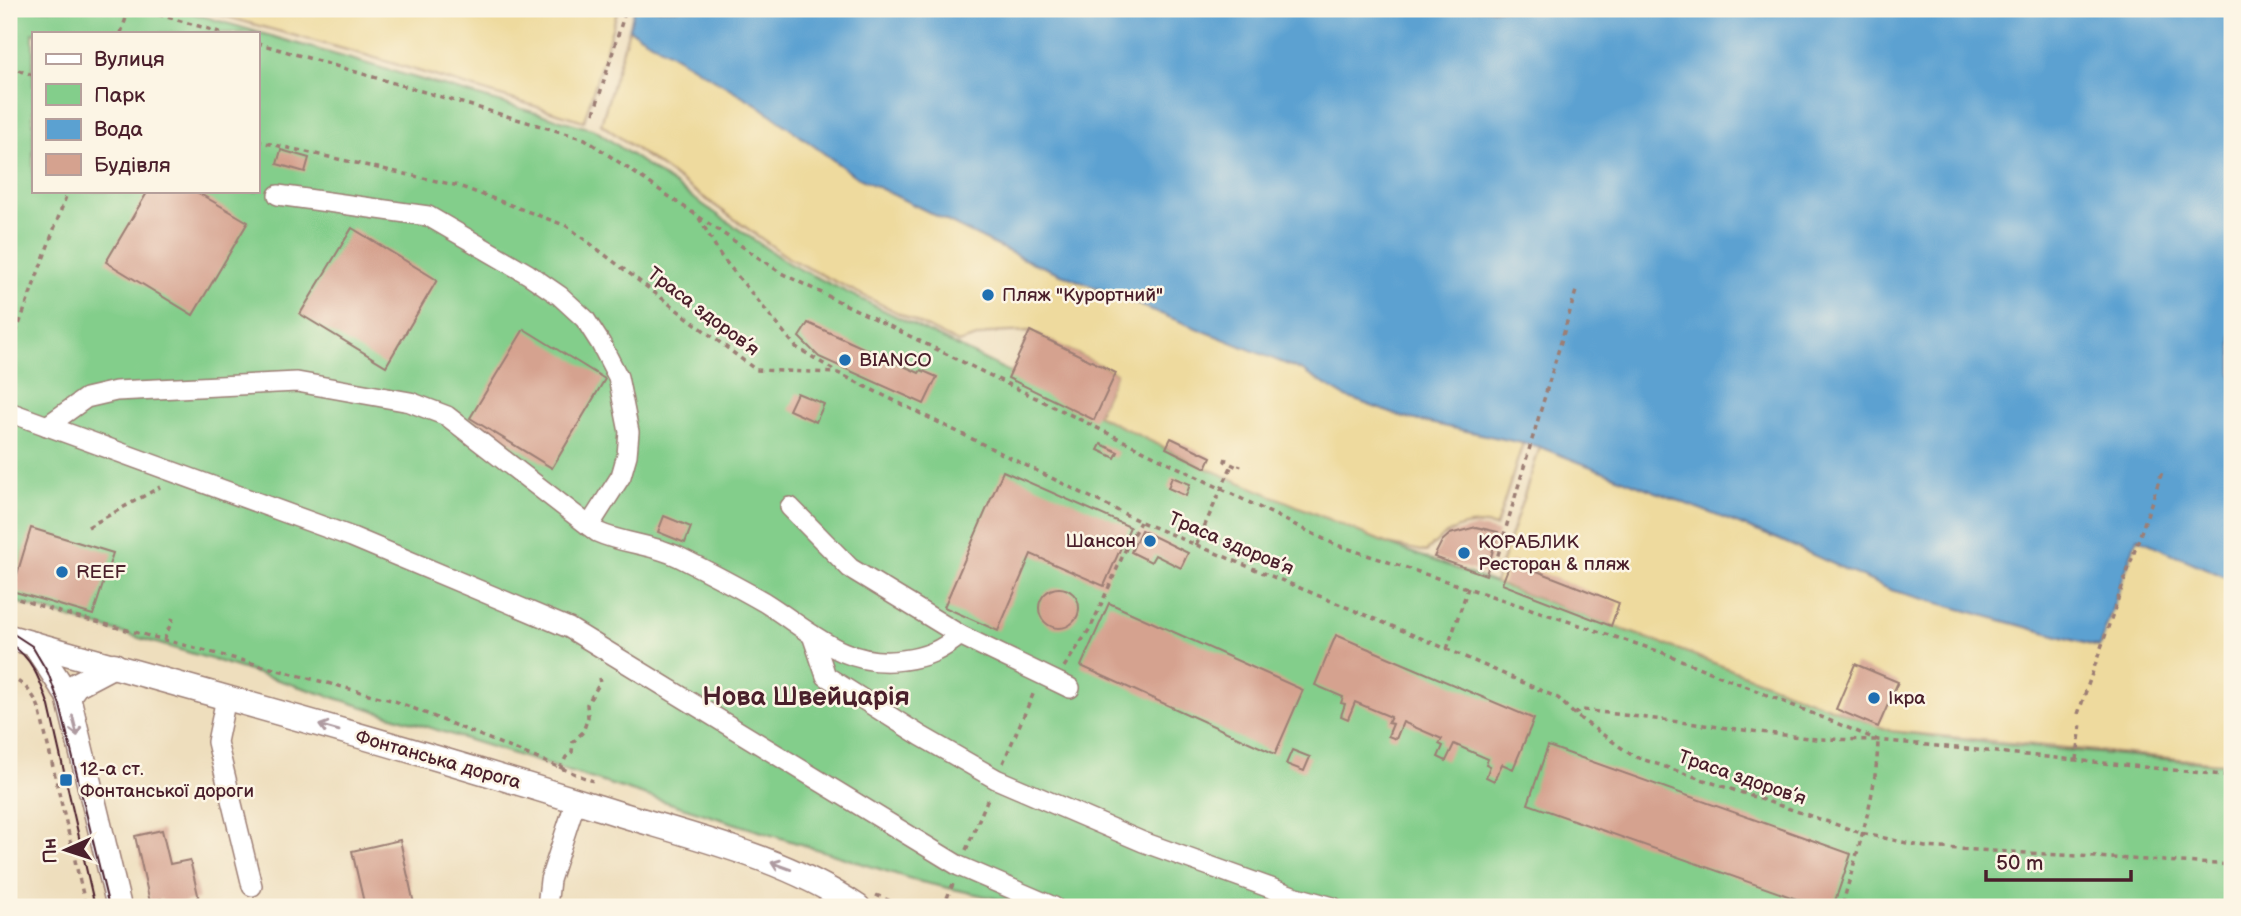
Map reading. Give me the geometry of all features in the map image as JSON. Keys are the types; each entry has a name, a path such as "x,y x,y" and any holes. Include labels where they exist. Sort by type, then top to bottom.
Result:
{"main road":[{"name":"Фонтанська дорога","path":"9,637 114,665 576,800 789,869 855,902"},
{"path":"34,644 68,696 119,907"},
{"path":"68,696 76,685 114,665"}],"street":[{"path":"278,195 428,216 528,274 560,296 584,319 618,377 629,432 627,455 621,476 589,526"},
{"path":"47,426 86,398 116,391 297,382 410,402 447,416 589,526 611,539 674,554 764,602 812,635 843,652 866,661 888,663 943,649 960,635"},
{"path":"9,412 352,537 569,628 959,866 1054,907"},
{"path":"790,507 850,568 960,635 1070,688"},
{"path":"812,635 826,676 996,779 1143,842 1293,896 1333,907"},
{"path":"226,698 217,742 252,886"},
{"path":"547,907 550,880 576,800"}],"path":[{"path":"121,32 129,9"},
{"path":"139,9 220,32"},
{"path":"594,113 626,9"},
{"path":"259,44 585,139 781,273 1334,544 1661,652 1878,740"},
{"path":"9,67 32,75"},
{"name":"Траса здоров’я","path":"259,141 459,186 567,226 757,370 838,373 1141,522 1558,698 1574,715 1633,755 1861,833 1925,846 2232,865"},
{"path":"9,352 68,192"},
{"path":"698,216 722,256 796,347 838,373"},
{"path":"1495,565 1576,291"},
{"path":"1226,458 1225,461 1232,465 1238,468 1240,465"},
{"path":"1196,545 1232,465"},
{"path":"2078,714 2162,472"},
{"path":"89,527 183,475"},
{"path":"1033,694 1042,674 1061,672 1083,638 1141,522"},
{"path":"1447,649 1468,588"},
{"path":"9,596 59,612 395,701 599,783"},
{"path":"59,612 60,605"},
{"path":"164,640 173,618"},
{"path":"9,677 18,680 36,699 86,907"},
{"path":"546,791 572,752 573,742 583,732 588,717 587,704 600,683 600,678"},
{"path":"1574,715 1583,710 1816,739 1878,740 2232,776"},
{"path":"2077,760 2081,722"},
{"path":"1842,907 1878,758 1878,740"},
{"path":"943,907 955,880"},
{"path":"855,902 904,907"}],"green space":[{"path":"9,9 178,9 257,32 32,32 32,192 259,192 259,33 595,130 789,264 1206,468 1388,544 1691,654 1891,731 1997,744 2232,765 2232,907 1035,907 921,882 214,660 9,600"}],"sand":[{"path":"198,9 618,9 584,121 365,55"},
{"name":"Пляж \"Курортний\"","path":"629,29 758,105 855,176 1024,259 1301,370 1344,396 1402,417 1523,443 1496,527 1476,524 1458,528 1441,538 1426,552 1388,544 1206,468 1097,415 1116,373 1030,331 990,333 958,343 790,259 601,124"},
{"path":"1540,447 1780,540 1891,590 2098,647 2137,537 2232,580 2232,764 1891,731 1691,654 1495,583"}],"water":[{"path":"634,9 2232,9 2232,580 2137,538 2099,647 1891,590 1780,540 1540,447 1402,417 1344,396 1301,370 1024,259 855,176 758,105 629,29"}],"building":[{"path":"281,150 309,158 305,172 277,164"},
{"path":"147,192 197,192 248,222 193,315 106,262"},
{"path":"352,228 437,280 386,366 300,314"},
{"path":"808,323 919,373 921,370 937,377 924,404 819,357 799,337"},
{"path":"524,329 605,379 552,468 470,418"},
{"path":"1030,331 1116,373 1094,420 1008,378"},
{"path":"797,393 824,404 816,422 789,410"},
{"path":"1171,438 1211,457 1206,468 1166,448"},
{"path":"1101,444 1118,452 1115,458 1098,450"},
{"path":"1003,471 1130,527 1104,586 1031,554 998,631 944,607"},
{"path":"1172,477 1190,484 1186,496 1168,488"},
{"path":"664,516 691,527 685,543 658,532"},
{"name":"КОРАБЛИК Ресторан & пляж","path":"1476,527 1498,532 1486,575 1434,557 1442,541 1450,534"},
{"name":"REEF","path":"31,528 113,553 93,615 12,591"},
{"name":"Шансон","path":"1141,530 1188,553 1181,568 1155,555 1151,562 1131,552"},
{"path":"1511,561 1619,603 1611,626 1502,584"},
{"path":"1059,588 1073,594 1079,608 1073,622 1059,628 1045,622 1039,608 1045,594"},
{"path":"1109,603 1303,690 1275,754 1081,666"},
{"path":"1336,635 1534,719 1513,769 1502,764 1494,781 1486,777 1490,766 1486,764 1488,759 1454,744 1446,761 1438,757 1443,746 1439,744 1442,739 1403,722 1396,739 1388,736 1393,724 1388,723 1391,717 1355,702 1348,719 1341,716 1345,704 1341,703 1343,697 1315,685"},
{"path":"1855,664 1898,682 1878,727 1836,709"},
{"path":"1548,746 1851,854 1833,907 1819,907 1528,804"},
{"path":"1292,750 1310,757 1304,771 1286,764"},
{"path":"162,830 170,864 190,860 199,899 163,907 161,899 150,902 135,836"},
{"path":"400,840 414,904 365,907 352,851"}],"tram line":[{"path":"9,631 32,646 48,673 60,705 109,907"},
{"path":"9,643 30,663 49,706 95,907"}],"place":[{"name":"Пляж \"Курортний\"","path":"988,295"},
{"name":"BIANCO","path":"845,360"},
{"name":"Шансон","path":"1150,541"},
{"name":"КОРАБЛИК Ресторан & пляж","path":"1464,553"},
{"name":"REEF","path":"62,572"},
{"name":"Ікра","path":"1874,698"},
{"name":"12-а ст. Фонтанської дороги","path":"66,780"}],"district":[{"name":"Нова Швейцарія","path":"806,697"}]}
